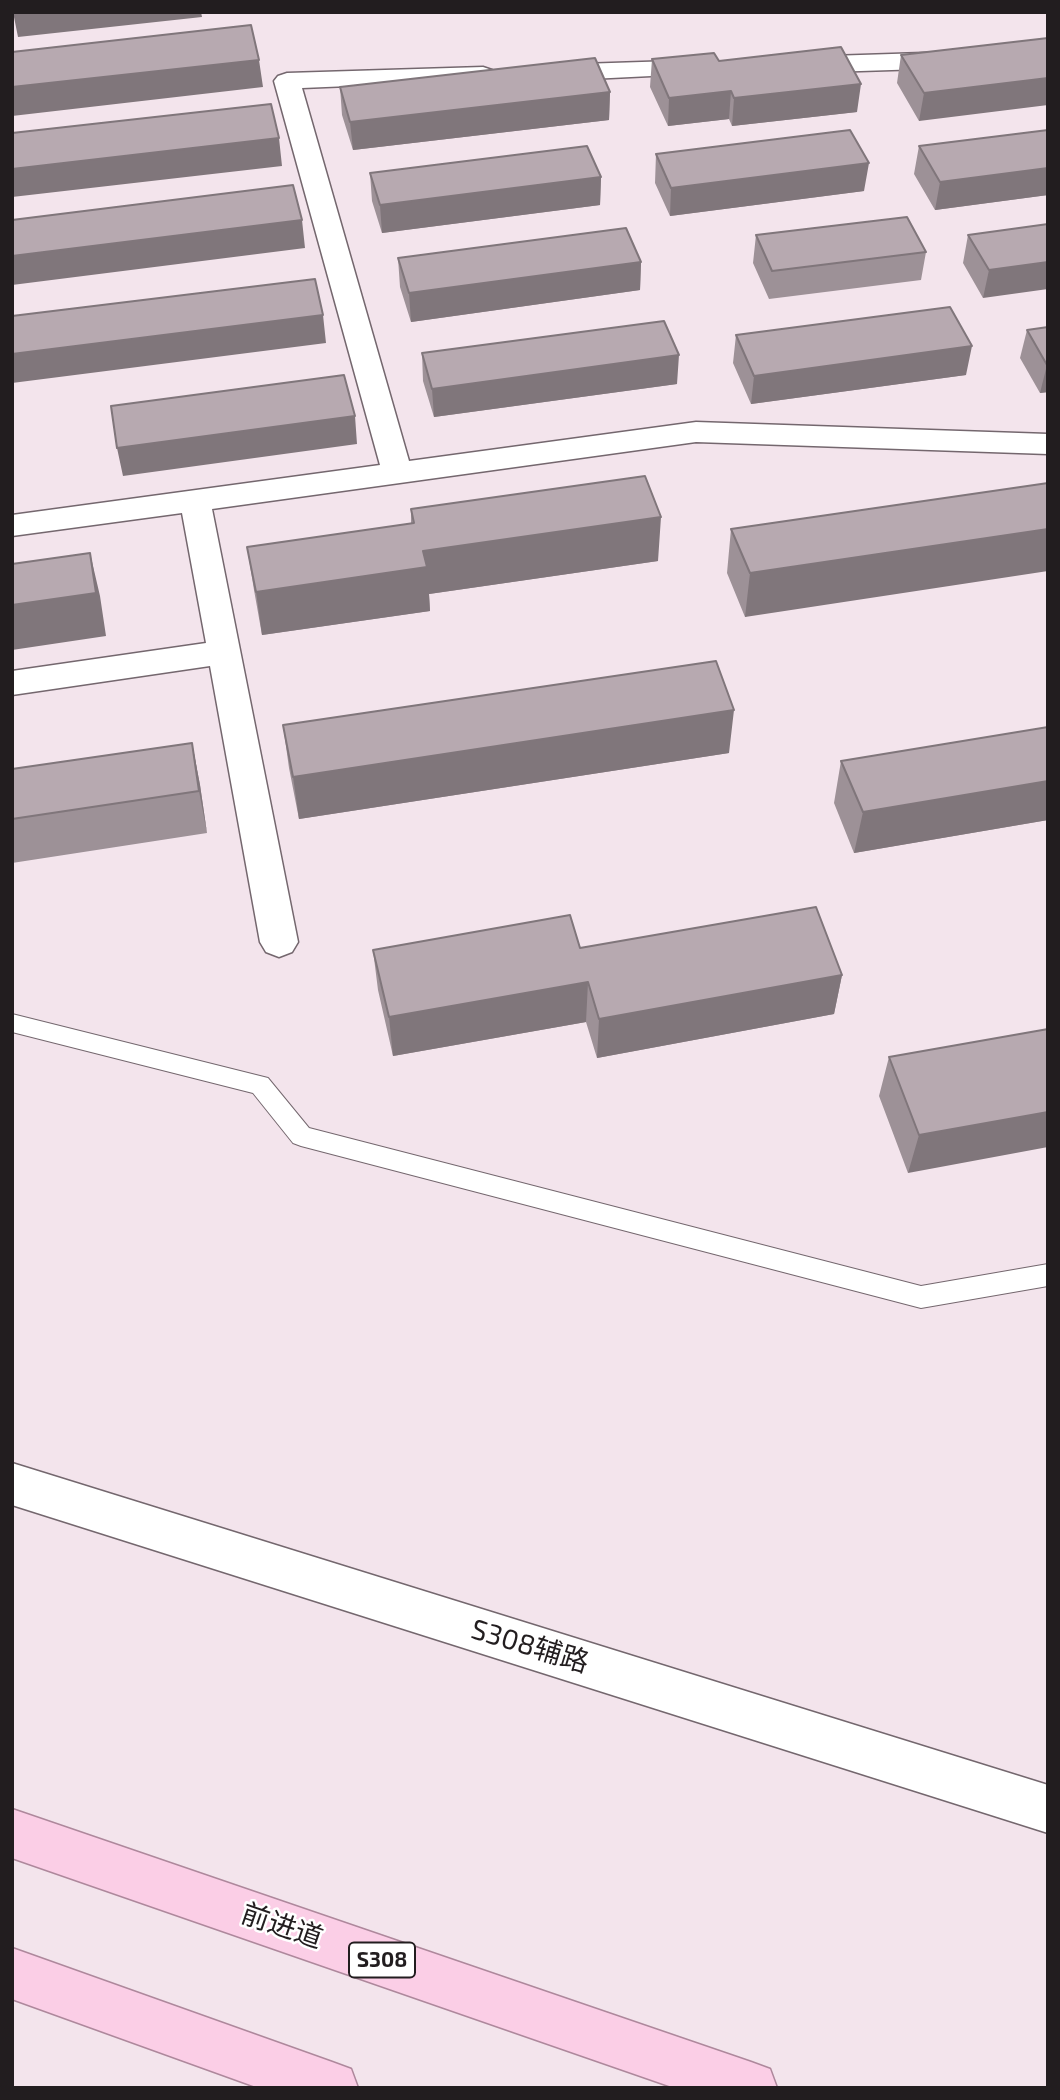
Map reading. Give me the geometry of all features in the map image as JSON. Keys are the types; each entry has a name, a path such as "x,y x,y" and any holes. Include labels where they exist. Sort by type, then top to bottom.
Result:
{"highway":[{"name":"前进道","path":"12,1833 751,2088"},
{"path":"12,1973 332,2088"}],"street":[{"path":"771,66 1048,57"},
{"path":"397,473 287,81 730,67"},
{"path":"12,526 696,432 1048,444"},
{"path":"195,501 279,942"},
{"path":"12,683 224,652"},
{"name":"S308辅路","path":"12,1484 1048,1809"}],"lane":[{"path":"12,1023 260,1085 301,1136 920,1297 1048,1275"}],"building":[{"path":"251,25 259,60 12,87 12,52"},
{"path":"1048,38 1048,78 924,93 901,55"},
{"path":"841,47 861,84 734,98 731,91 669,98 652,59 714,53 719,61"},
{"path":"595,58 610,92 350,122 340,87"},
{"path":"271,104 279,138 12,169 12,133"},
{"path":"850,130 869,163 671,188 656,154"},
{"path":"1048,130 1048,168 940,182 919,146"},
{"path":"587,146 601,177 380,205 370,173"},
{"path":"293,185 302,220 12,256 12,220"},
{"path":"907,217 926,252 772,271 756,235"},
{"path":"1048,224 1048,262 989,270 968,235"},
{"path":"626,228 641,262 409,293 398,258"},
{"path":"315,279 323,315 12,354 12,316"},
{"path":"950,307 972,346 754,376 736,335"},
{"path":"664,321 679,355 432,389 422,353"},
{"path":"1048,327 1048,365 1047,365 1027,330"},
{"path":"344,375 355,416 117,448 111,406"},
{"path":"645,476 661,517 423,551 427,567 256,592 247,547 414,523 411,509"},
{"path":"1048,483 1048,529 750,573 731,529"},
{"path":"90,553 96,593 12,605 12,564"},
{"path":"716,661 734,710 293,777 283,725"},
{"path":"1048,727 1048,781 863,812 841,761"},
{"path":"192,743 199,791 12,819 12,769"},
{"path":"816,907 842,975 599,1019 588,982 389,1017 373,950 570,915 580,948"},
{"path":"1048,1029 1048,1112 919,1135 889,1057"}]}
